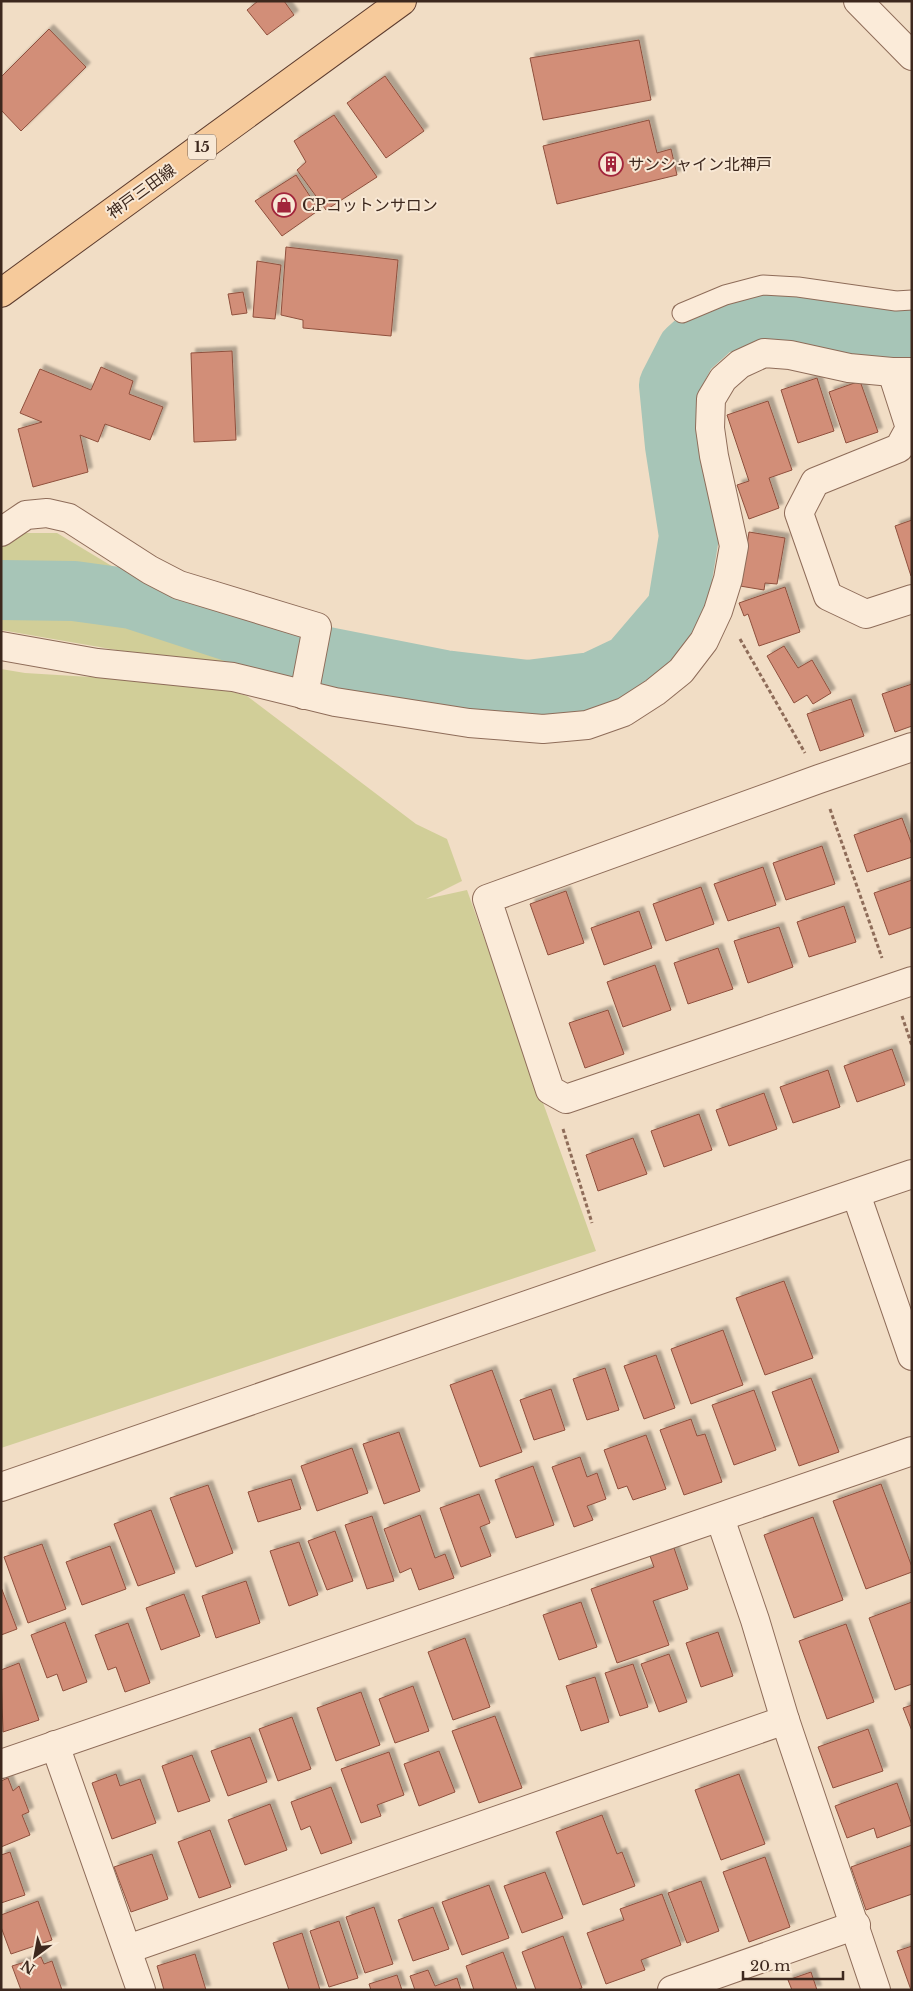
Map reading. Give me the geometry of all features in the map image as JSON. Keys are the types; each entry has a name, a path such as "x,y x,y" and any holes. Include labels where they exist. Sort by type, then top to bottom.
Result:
{"main road":[{"name":"神戸三田線","path":"1,293 402,1"}],"street":[{"path":"858,1 912,56"},
{"path":"1,646 96,663 233,677 305,690 335,702 469,723 543,729 586,725 624,712 655,692 682,671 704,641 718,611 728,579 734,546 714,456 710,428 711,399 723,379 740,364 764,353 790,355 849,368 902,372 910,428 899,448 815,482 799,513 828,596 866,614 912,599"},
{"path":"1,532 26,515 47,513 69,518 150,570 179,585 317,627 305,690"},
{"path":"912,748 819,779 488,900 550,1090 566,1099 912,981"},
{"path":"1,1487 912,1174"},
{"path":"856,1194 912,1356"},
{"path":"1,1764 912,1451"},
{"path":"720,1518 755,1620 785,1720 856,1925 876,1990"},
{"path":"128,1949 785,1720"},
{"path":"55,1746 141,1990"},
{"path":"672,1990 856,1925"}],"lane":[{"path":"682,313 725,295 763,285 798,287 896,301 912,300"}],"path":[{"path":"736,633 808,758"},
{"path":"834,822 883,960"},
{"path":"900,1010 912,1046"},
{"path":"550,1090 592,1223"}],"shaded area":[{"path":"23,533 57,533 125,574 120,622 218,649 239,667 128,652 1,630 1,542"},
{"path":"1,669 25,673 205,684 247,696 416,824 447,839 462,881 426,899 467,890 596,1251 1,1448"}],"building":[{"path":"258,1 284,1 294,15 267,35 247,10"},
{"path":"49,29 86,67 21,131 1,110 1,77"},
{"path":"639,40 651,100 543,120 530,58"},
{"path":"385,76 424,131 386,158 347,103"},
{"path":"334,115 377,177 326,210 297,170 306,162 294,141"},
{"name":"サンシャイン北神戸","path":"649,120 657,153 671,149 677,175 557,204 543,146"},
{"path":"296,175 319,210 282,236 255,201"},
{"path":"286,247 398,260 391,336 303,328 303,320 281,315"},
{"path":"257,261 281,265 275,319 253,317"},
{"path":"243,292 247,313 232,315 228,294"},
{"path":"232,351 236,440 194,442 191,353"},
{"path":"101,367 133,381 129,394 163,407 150,440 105,424 98,442 80,435 88,472 33,487 18,429 42,422 20,413 40,369 91,390"},
{"path":"817,378 834,431 798,443 781,390"},
{"path":"860,381 878,432 846,443 829,392"},
{"path":"768,401 792,470 769,478 779,508 749,519 737,485 749,481 727,415"},
{"path":"912,520 912,576 911,576 895,526"},
{"path":"749,532 785,538 777,584 765,583 764,590 740,586"},
{"path":"785,587 800,632 759,646 748,614 744,616 739,603"},
{"path":"784,646 798,668 812,660 831,693 813,704 807,695 794,703 767,656"},
{"path":"912,684 912,726 895,732 882,694"},
{"path":"851,699 864,736 820,751 807,714"},
{"path":"902,818 912,845 912,857 867,872 854,835"},
{"path":"822,846 835,884 786,900 773,863"},
{"path":"763,867 776,905 728,921 714,884"},
{"path":"912,880 912,927 889,935 874,893"},
{"path":"701,887 714,924 666,941 653,904"},
{"path":"566,891 584,943 548,955 530,904"},
{"path":"844,906 856,942 809,957 797,922"},
{"path":"639,911 652,948 604,965 591,928"},
{"path":"779,927 793,967 748,983 734,941"},
{"path":"718,948 733,989 688,1004 674,963"},
{"path":"655,965 671,1010 623,1027 607,982"},
{"path":"608,1010 624,1054 585,1068 569,1023"},
{"path":"892,1049 905,1085 857,1102 844,1066"},
{"path":"828,1070 840,1107 793,1123 780,1087"},
{"path":"764,1093 777,1129 729,1146 716,1110"},
{"path":"699,1114 712,1150 664,1167 651,1131"},
{"path":"633,1138 647,1174 598,1191 586,1155"},
{"path":"784,1281 813,1358 765,1375 736,1298"},
{"path":"723,1330 743,1385 691,1404 671,1349"},
{"path":"656,1355 675,1408 644,1419 624,1366"},
{"path":"605,1368 619,1410 587,1420 573,1379"},
{"path":"492,1370 522,1452 480,1467 450,1385"},
{"path":"811,1378 839,1452 799,1466 772,1392"},
{"path":"551,1389 565,1430 534,1440 520,1400"},
{"path":"754,1390 776,1450 734,1465 712,1405"},
{"path":"691,1419 697,1436 705,1434 722,1482 684,1495 660,1430"},
{"path":"399,1432 420,1491 384,1504 363,1444"},
{"path":"646,1435 666,1489 633,1500 627,1486 618,1489 604,1450"},
{"path":"352,1448 368,1493 317,1511 301,1466"},
{"path":"580,1457 587,1477 597,1473 606,1499 587,1506 593,1520 574,1527 552,1467"},
{"path":"533,1466 554,1525 516,1538 495,1480"},
{"path":"291,1479 301,1509 258,1522 248,1492"},
{"path":"881,1484 912,1567 912,1572 866,1589 833,1501"},
{"path":"208,1485 233,1553 196,1567 170,1498"},
{"path":"479,1494 490,1523 480,1527 491,1556 461,1567 440,1508"},
{"path":"151,1510 175,1573 138,1586 114,1524"},
{"path":"420,1515 435,1558 445,1554 454,1578 419,1590 411,1568 400,1573 384,1529"},
{"path":"372,1516 394,1581 367,1589 345,1525"},
{"path":"813,1517 843,1600 794,1618 764,1535"},
{"path":"335,1531 353,1581 327,1590 308,1541"},
{"path":"299,1542 318,1595 289,1606 270,1551"},
{"path":"42,1544 66,1609 28,1623 4,1557"},
{"path":"110,1546 126,1589 82,1605 66,1562"},
{"path":"674,1548 688,1589 653,1601 669,1645 617,1663 591,1589 654,1567 650,1556"},
{"path":"246,1581 260,1623 216,1638 202,1596"},
{"path":"1,1587 17,1629 1,1635"},
{"path":"184,1594 200,1636 161,1650 146,1608"},
{"path":"581,1602 597,1647 559,1660 543,1615"},
{"path":"912,1602 912,1684 895,1690 869,1618"},
{"path":"65,1622 87,1682 63,1691 57,1674 47,1678 31,1635"},
{"path":"128,1623 150,1683 125,1692 116,1667 108,1670 95,1635"},
{"path":"846,1624 874,1702 827,1719 799,1641"},
{"path":"718,1632 733,1676 701,1687 686,1643"},
{"path":"465,1638 490,1707 453,1720 428,1652"},
{"path":"669,1654 687,1702 659,1712 641,1664"},
{"path":"19,1663 39,1720 3,1732 1,1670"},
{"path":"633,1664 648,1707 620,1716 605,1673"},
{"path":"595,1677 609,1722 581,1731 566,1686"},
{"path":"413,1686 429,1731 395,1743 379,1699"},
{"path":"361,1692 380,1745 336,1761 317,1708"},
{"path":"912,1705 912,1731 903,1708"},
{"path":"495,1716 522,1788 479,1803 452,1731"},
{"path":"292,1717 311,1769 278,1781 259,1729"},
{"path":"868,1729 883,1771 833,1788 818,1747"},
{"path":"250,1737 267,1782 228,1796 211,1751"},
{"path":"439,1751 455,1792 419,1806 404,1764"},
{"path":"389,1752 404,1795 377,1805 381,1816 361,1823 341,1769"},
{"path":"192,1755 210,1801 178,1812 162,1766"},
{"path":"116,1774 120,1786 140,1779 156,1823 112,1839 92,1783"},
{"path":"739,1774 765,1844 721,1860 695,1790"},
{"path":"8,1778 13,1791 19,1786 29,1812 22,1815 30,1835 1,1847 1,1781"},
{"path":"897,1783 912,1825 877,1838 874,1828 847,1838 835,1806"},
{"path":"331,1787 352,1843 321,1854 310,1826 301,1830 291,1802"},
{"path":"270,1804 287,1850 245,1865 228,1820"},
{"path":"602,1815 617,1854 622,1852 635,1886 583,1905 556,1832"},
{"path":"210,1830 231,1887 199,1898 178,1842"},
{"path":"912,1845 912,1894 866,1910 851,1867"},
{"path":"10,1852 25,1895 1,1903 1,1855"},
{"path":"152,1854 168,1899 131,1912 114,1867"},
{"path":"765,1857 790,1927 749,1942 723,1872"},
{"path":"545,1872 563,1918 522,1933 504,1886"},
{"path":"701,1881 719,1931 687,1943 668,1893"},
{"path":"489,1885 509,1938 462,1955 442,1902"},
{"path":"662,1894 681,1945 641,1960 645,1970 606,1984 587,1933 624,1920 620,1909"},
{"path":"38,1901 52,1940 11,1954 1,1927 1,1915"},
{"path":"374,1907 393,1964 365,1973 346,1917"},
{"path":"433,1907 449,1949 413,1961 398,1920"},
{"path":"339,1921 358,1978 329,1987 310,1931"},
{"path":"302,1933 320,1990 289,1990 273,1943"},
{"path":"563,1936 582,1988 577,1990 536,1990 522,1952"},
{"path":"912,1946 912,1990 911,1990 897,1951"},
{"path":"503,1952 517,1990 474,1990 466,1966"},
{"path":"195,1954 206,1990 164,1990 157,1966"},
{"path":"41,1957 44,1964 52,1961 62,1990 21,1990 12,1966"},
{"path":"428,1970 435,1986 457,1978 461,1990 415,1990 410,1976"},
{"path":"811,1972 817,1990 792,1990 788,1980"},
{"path":"397,1975 402,1990 371,1990 369,1984"}],"waterway":[{"path":"1,590 74,591 132,599 281,648 444,680 528,690 592,682 630,664 677,609 689,536 675,446 669,385 687,350 715,325 754,315 822,328 912,334"}],"place":[{"name":"サンシャイン北神戸","path":"611,164"},
{"name":"CPコットンサロン","path":"284,205"}]}
